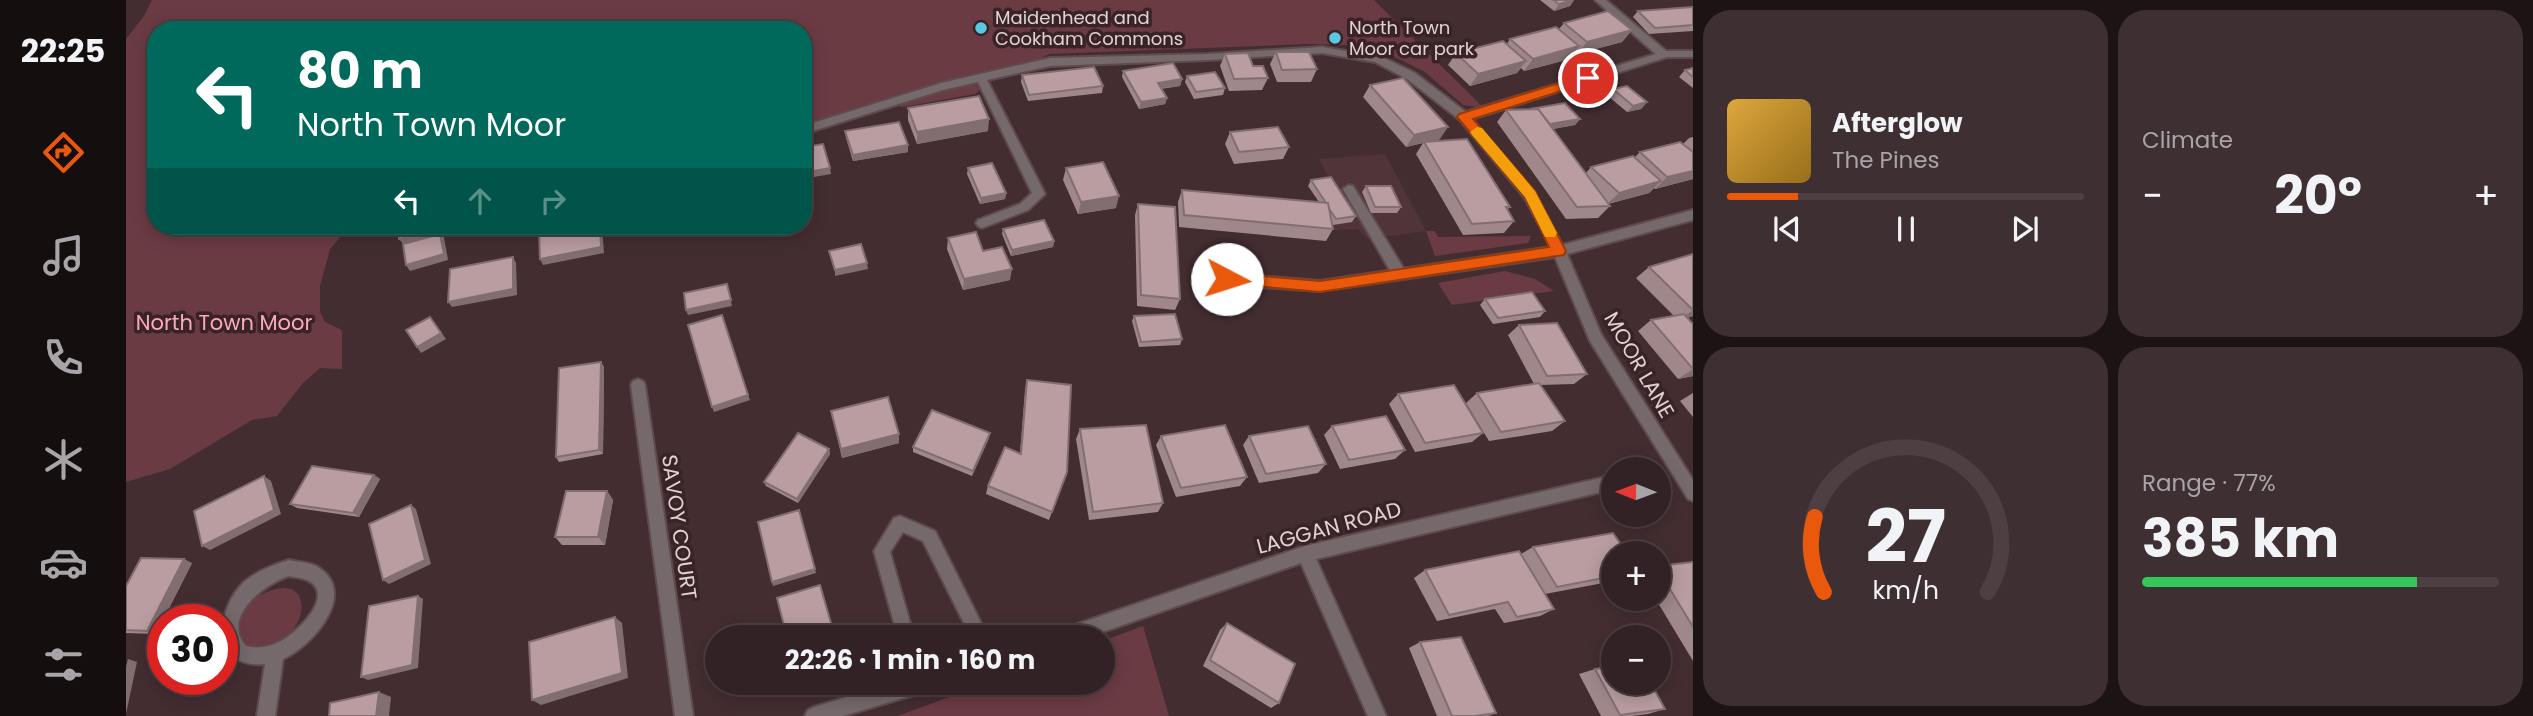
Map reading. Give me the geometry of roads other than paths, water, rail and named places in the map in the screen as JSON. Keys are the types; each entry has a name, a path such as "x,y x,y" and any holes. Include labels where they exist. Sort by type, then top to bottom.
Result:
{"street":[{"path":"1600,0 1663,55"},
{"path":"812,127 941,87 1050,62 1322,50 1378,59 1411,76 1464,117 1530,194 1559,251"},
{"path":"1464,117 1663,55 1693,54"},
{"path":"981,78 1039,194 1024,207 982,223"},
{"path":"1349,189 1400,275"},
{"path":"1227,279 1320,286 1559,251 1693,215"},
{"name":"MOOR LANE","path":"1559,251 1595,337 1693,494"},
{"path":"1223,259 1227,279 1226,302"},
{"name":"SAVOY COURT","path":"638,385 684,716"},
{"path":"1671,469 1675,468"},
{"name":"LAGGAN ROAD","path":"1098,625 1305,554 1601,485"},
{"path":"903,625 881,551 900,523 929,536 974,625"},
{"path":"1305,554 1377,716"},
{"path":"289,568 311,571 320,579 326,590 318,621 307,635 291,648 275,655 259,657 244,654 234,646 230,633 231,618 244,595 273,573 289,568"},
{"path":"266,716 275,655"},
{"path":"814,716 883,695"}],"place":[{"name":"Maidenhead and Cookham Commons","path":"981,28"},
{"name":"North Town Moor car park","path":"1335,38"}],"park label":[{"name":"North Town Moor","path":"224,323"}]}
